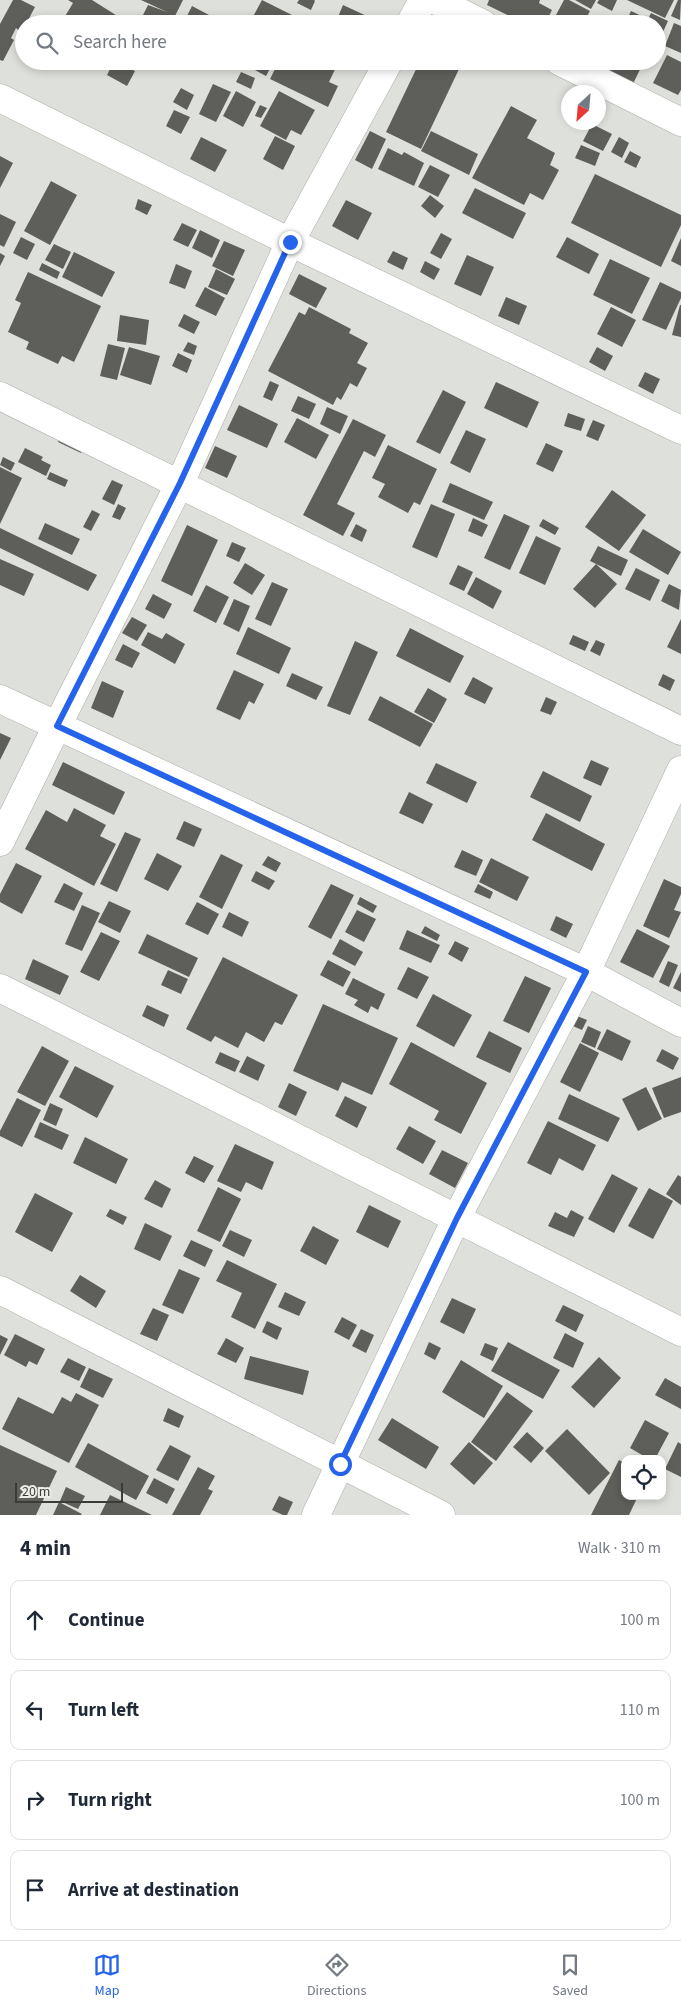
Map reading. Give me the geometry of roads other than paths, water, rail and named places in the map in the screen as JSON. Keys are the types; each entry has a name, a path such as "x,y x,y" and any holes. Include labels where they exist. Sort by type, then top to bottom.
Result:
{"street":[{"path":"415,15 423,0"},
{"path":"435,0 465,15"},
{"path":"0,842 180,483 290,242 384,70"},
{"path":"577,70 681,122"},
{"path":"0,98 290,242 681,430"},
{"path":"0,396 681,731"},
{"path":"0,699 586,972 681,1023"},
{"path":"316,1515 457,1218 586,972 681,770"},
{"path":"0,988 681,1332"},
{"path":"0,1290 441,1515"}]}
